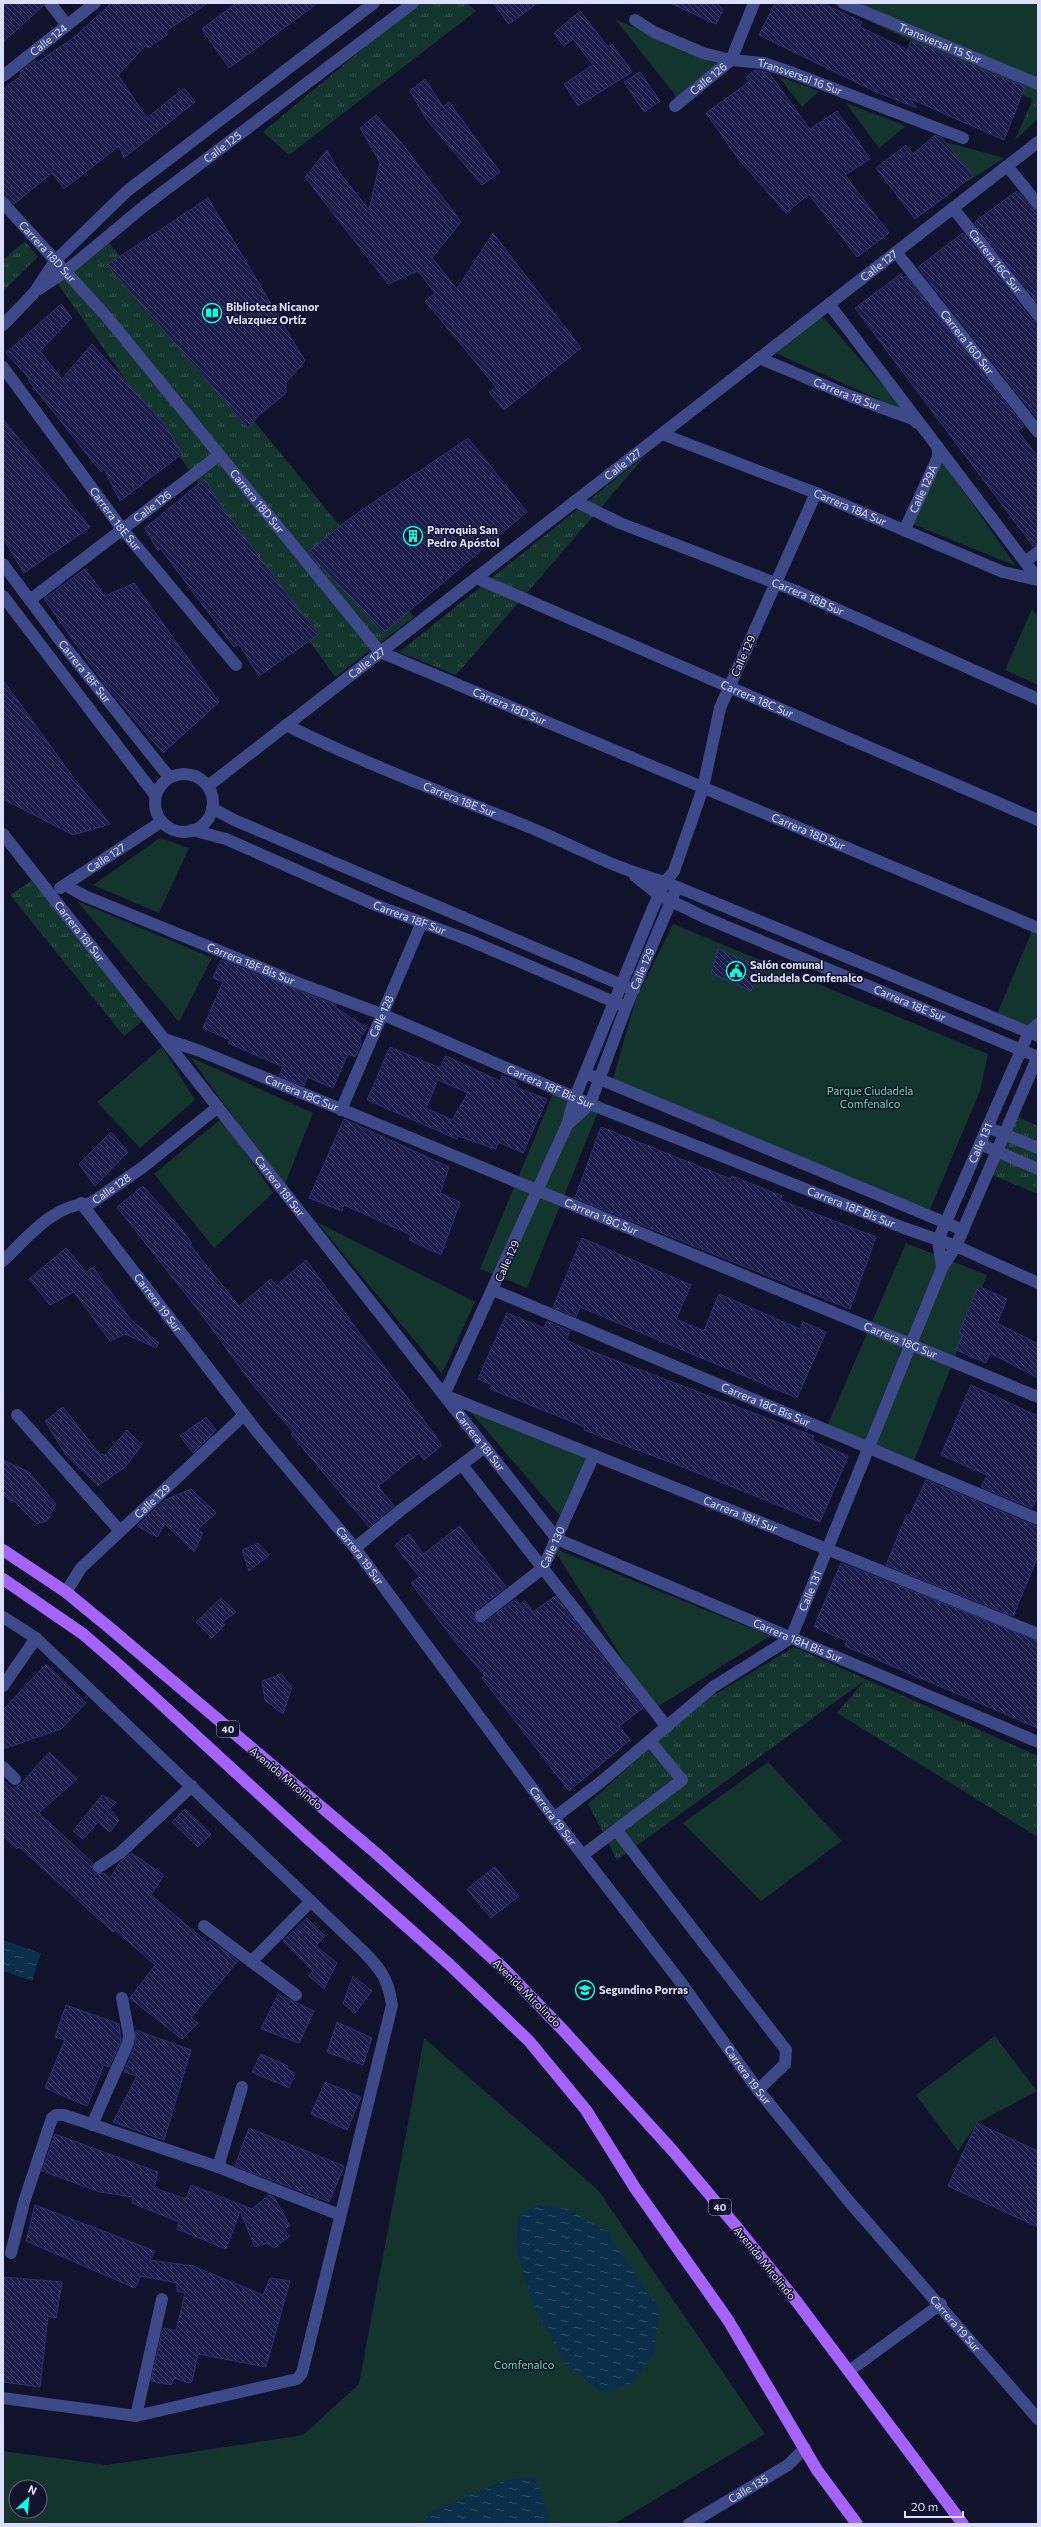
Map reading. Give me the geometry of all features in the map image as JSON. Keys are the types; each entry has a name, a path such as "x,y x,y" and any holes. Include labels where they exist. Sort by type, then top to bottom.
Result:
{"main road":[{"name":"Avenida Mirolindo","path":"3,1550 66,1592 377,1854 502,1967 562,2029 673,2151 797,2302 963,2524"},
{"name":"40","path":"3,1579 83,1634 120,1666 305,1836 450,1965 529,2041 586,2110 635,2188 728,2320 817,2470 857,2524"}],"street":[{"path":"50,3 67,25"},
{"name":"Calle 124","path":"3,76 95,3"},
{"name":"Calle 125","path":"3,325 34,293 55,261 127,191 374,3"},
{"name":"Calle 125","path":"34,293 66,271 143,207 413,3"},
{"name":"Calle 126","path":"675,106 732,60 754,3"},
{"name":"Transversal 15 Sur","path":"843,3 1038,84"},
{"name":"Transversal 16 Sur","path":"635,20 654,32 704,53 732,60 763,64 793,73 963,138"},
{"name":"Calle 127","path":"208,786 1038,142"},
{"path":"1008,166 1038,204"},
{"name":"Carrera 18D Sur","path":"3,203 108,317 380,652 1038,928"},
{"name":"Carrera 16C Sur","path":"953,208 1038,315"},
{"name":"Carrera 16D Sur","path":"896,252 1038,432"},
{"name":"Carrera 18 Sur","path":"829,304 1038,580"},
{"name":"Carrera 18D Sur","path":"108,317 345,613"},
{"name":"Carrera 18 Sur","path":"759,358 850,396 913,419 930,437"},
{"name":"Carrera 18E Sur","path":"3,367 122,529 236,665"},
{"name":"Carrera 18A Sur","path":"662,434 905,529 1003,572 1038,580"},
{"name":"Calle 129A","path":"905,529 938,457 938,447"},
{"name":"Calle 126","path":"30,600 218,456"},
{"name":"Calle 129","path":"444,1395 538,1192 567,1125 575,1097 586,1073 612,1001 665,882 674,871 704,788 720,708 816,493"},
{"name":"Carrera 18B Sur","path":"575,501 620,523 776,583 1038,700"},
{"path":"1025,562 1038,552"},
{"name":"Carrera 18F Sur","path":"3,564 169,777"},
{"name":"Carrera 18C Sur","path":"476,578 1038,820"},
{"name":"Carrera 18F Sur","path":"3,596 155,795"},
{"name":"Carrera 18E Sur","path":"286,725 342,753 526,826 633,874 665,882 1034,1034"},
{"path":"177,774 194,776 208,786 211,793 212,808 206,822 192,830 177,831 161,822 155,805 155,795 163,782 169,777 177,774"},
{"name":"Carrera 18F Sur","path":"212,808 234,820 634,990"},
{"name":"Calle 127","path":"50,894 161,822"},
{"name":"Carrera 18F Sur","path":"192,830 226,839 373,904 471,941 626,1007"},
{"name":"Carrera 18I Sur","path":"3,834 557,1539"},
{"path":"674,871 677,887"},
{"name":"Carrera 18E Sur","path":"633,874 659,895 706,918 1038,1056"},
{"name":"Carrera 18F Bis Sur","path":"65,885 85,896 134,916 384,1015 590,1104 904,1228 956,1246 1038,1283"},
{"name":"Calle 129","path":"567,1125 590,1104 626,1007 677,887"},
{"name":"Calle 128","path":"341,1110 384,1015 422,922"},
{"name":"Calle 131","path":"938,1240 1021,1050 1034,1034 1038,1024"},
{"name":"Carrera 18G Sur","path":"164,1039 178,1042 538,1192 1038,1397"},
{"name":"Calle 131","path":"791,1638 942,1268 956,1246 1038,1056"},
{"name":"Carrera 18F Bis Sur","path":"586,1073 963,1230"},
{"name":"Calle 128","path":"3,1261 56,1211 81,1203 91,1203 143,1167 218,1107"},
{"path":"987,1127 1038,1148"},
{"path":"980,1144 1038,1169"},
{"name":"Carrera 19 Sur","path":"81,1203 244,1415 355,1548 554,1818 679,1980 758,2090 848,2198 941,2304 1038,2419"},
{"path":"938,1240 942,1268"},
{"name":"Carrera 18G Bis Sur","path":"493,1290 1038,1519"},
{"name":"Carrera 18H Sur","path":"444,1395 1038,1634"},
{"path":"17,1415 120,1531"},
{"name":"Calle 129","path":"66,1592 81,1568 244,1415"},
{"path":"355,1548 401,1510 485,1447"},
{"name":"Calle 130","path":"481,1616 543,1568 594,1455"},
{"path":"462,1465 667,1727"},
{"name":"Carrera 18H Bis Sur","path":"557,1539 1038,1742"},
{"path":"3,1617 36,1638 192,1786 383,1971 388,1984 392,2005 302,2373 297,2379 136,2416 3,2398"},
{"path":"3,1686 36,1638"},
{"path":"554,1818 667,1727 713,1687 791,1638"},
{"path":"583,1855 617,1831 682,1780 650,1741"},
{"path":"3,1768 14,1779"},
{"path":"99,1867 120,1853 192,1786"},
{"path":"617,1831 786,2050 786,2064 758,2090"},
{"path":"251,1962 311,1901"},
{"path":"204,1926 296,1995"},
{"path":"92,2125 128,2043 129,2035 122,1998"},
{"path":"218,2167 242,2087"},
{"path":"11,2253 24,2202 52,2118 56,2115 64,2115 218,2167 340,2215"},
{"path":"136,2416 162,2299"},
{"path":"849,2371 941,2304"},
{"name":"Calle 135","path":"689,2524 788,2465 805,2448"}],"green space":[{"path":"418,3 467,3 476,11 289,155 263,132"},
{"path":"832,3 1038,3 1038,102"},
{"path":"615,19 720,65 679,100"},
{"path":"778,76 819,91 802,107"},
{"path":"1035,94 1038,95 1038,119 1015,140"},
{"path":"846,103 906,126 879,148"},
{"path":"931,138 1004,158 967,182"},
{"path":"106,239 414,617 335,677 58,284"},
{"path":"25,241 38,257 3,291 3,260"},
{"path":"819,312 905,411 771,351"},
{"path":"647,454 456,675 399,652"},
{"path":"940,458 1016,566 913,524"},
{"path":"1032,609 1038,617 1038,685 1005,670"},
{"path":"160,838 189,848 159,913 93,885"},
{"path":"34,879 145,1019 124,1036 10,895"},
{"path":"77,901 212,958 179,1022"},
{"path":"1038,917 1038,1030 997,1014"},
{"name":"Parque Ciudadela Comfenalco","path":"673,924 988,1054 980,1091 929,1212 612,1082 636,999"},
{"path":"162,1047 195,1100 140,1148 97,1102"},
{"path":"190,1057 313,1113 284,1187"},
{"path":"554,1091 599,1109 527,1288 480,1269"},
{"path":"1011,1114 1038,1126 1038,1194 985,1172"},
{"path":"222,1118 273,1193 214,1248 154,1174"},
{"path":"317,1222 475,1302 442,1374"},
{"path":"906,1243 987,1275 914,1461 827,1426"},
{"path":"467,1408 589,1455 561,1517"},
{"path":"553,1548 770,1636 654,1709"},
{"path":"794,1647 1038,1756 1038,1837 837,1713 864,1681 617,1860 588,1804 696,1706"},
{"path":"768,1762 842,1841 761,1901 683,1823"},
{"path":"995,2036 1037,2091 977,2123 958,2151 916,2095"},
{"name":"Comfenalco","path":"424,2038 598,2190 765,2434 614,2524 3,2524 3,2451 107,2465 303,2435 359,2384"}],"water":[{"path":"3,1940 41,1953 32,1981 3,1971"},
{"path":"536,2205 568,2209 607,2232 660,2310 654,2352 633,2383 602,2393 565,2362 535,2309 516,2249 518,2216"},
{"path":"535,2478 550,2517 542,2524 426,2524 428,2512 504,2480"}],"building":[{"path":"3,3 43,3 43,6 3,42"},
{"path":"111,3 208,3 166,31 168,34 148,48 146,45 118,75 147,118 184,88 195,102 124,158 119,146 64,189 52,173 14,204 3,196 3,89 21,76 20,72 31,63 35,61 37,63 76,36"},
{"path":"236,3 318,3 229,68 202,29"},
{"path":"493,3 538,3 509,24"},
{"path":"670,3 717,3 723,10 716,24"},
{"path":"775,3 822,3 862,22 860,27 908,50 911,41 1025,87 1004,140 909,98 917,108 872,90 759,35"},
{"path":"580,11 608,47 612,44 632,72 578,106 564,84 593,65 573,39 564,46 554,33"},
{"path":"755,70 769,73 810,129 837,111 870,159 845,175 889,233 857,257 809,194 786,213 740,161 706,113 749,82 746,77"},
{"path":"640,72 660,101 644,112 624,82"},
{"path":"425,79 443,107 449,102 500,172 482,185 427,120 410,91"},
{"path":"376,115 400,141 461,222 432,258 457,289 493,233 581,348 504,410 489,392 496,387 425,301 435,293 418,271 388,284 305,177 327,150 339,172 369,210 380,162 360,128"},
{"path":"935,135 942,138 973,176 915,219 876,168 906,145 913,154"},
{"path":"1017,191 1038,213 1038,303 975,224 976,221"},
{"name":"Biblioteca Nicanor Velazquez Ortíz","path":"208,198 305,361 286,383 286,393 258,416 248,428 107,265"},
{"path":"963,233 1032,320 1038,322 1038,416 1036,417 918,267"},
{"path":"901,274 903,278 906,276 1024,426 1018,431 1038,457 1038,545 1033,546 855,308"},
{"path":"61,304 72,318 40,351 62,379 92,344 165,425 182,454 120,501 104,469 101,472 28,380 30,379 6,353"},
{"path":"3,419 90,527 24,573 3,538"},
{"name":"Parroquia San Pedro Apóstol","path":"468,438 527,512 383,633 308,552 349,519"},
{"path":"205,479 220,504 299,610 319,634 259,676 239,644 234,647 160,548 158,551 145,528"},
{"path":"85,569 105,596 134,583 219,702 163,753 106,686 44,599"},
{"path":"3,680 75,780 110,824 73,835 3,799"},
{"name":"Salón comunal Ciudadela Comfenalco","path":"718,949 762,968 751,991 711,973"},
{"path":"221,960 336,1005 336,1008 367,1028 360,1038 361,1045 355,1057 348,1054 333,1088 307,1077 304,1086 279,1076 283,1067 228,1043 230,1040 203,1028 223,982 213,978"},
{"path":"390,1047 440,1068 446,1056 500,1081 502,1076 517,1082 515,1087 547,1099 523,1153 498,1142 496,1149 458,1136 457,1139 367,1100","holes":["438,1080 468,1093 452,1120 426,1108"]},
{"path":"344,1119 449,1167 440,1193 460,1202 441,1255 409,1240 411,1235 344,1205 342,1211 309,1198"},
{"path":"601,1127 731,1179 732,1176 782,1196 780,1200 876,1237 850,1309 575,1198"},
{"path":"111,1132 128,1152 95,1186 79,1164"},
{"path":"143,1186 181,1229 192,1243 190,1245 239,1306 271,1279 276,1286 306,1260 442,1445 424,1460 419,1453 378,1486 394,1506 369,1527 291,1434 293,1432 252,1384 202,1315 117,1207"},
{"path":"582,1238 691,1285 676,1319 704,1331 719,1294 800,1329 803,1322 826,1332 797,1398 580,1307 576,1317 553,1307"},
{"path":"66,1248 86,1272 93,1267 131,1320 159,1343 156,1348 125,1334 110,1341 74,1292 50,1305 29,1279"},
{"path":"978,1286 1007,1299 997,1323 1038,1344 1038,1378 990,1353 986,1363 956,1350 963,1335 959,1333"},
{"path":"507,1313 544,1328 547,1321 570,1331 566,1340 591,1351 814,1436 812,1440 848,1456 820,1522 683,1467 584,1430 585,1427 490,1389 492,1385 478,1379"},
{"path":"971,1385 1038,1416 1038,1496 1032,1508 981,1487 987,1475 941,1455"},
{"path":"63,1407 100,1455 102,1453 104,1456 127,1430 142,1445 125,1467 98,1486 66,1455 45,1421"},
{"path":"206,1417 216,1430 193,1453 180,1436"},
{"path":"3,1460 29,1472 56,1504 47,1521 37,1524 13,1500 10,1501 3,1494"},
{"path":"926,1480 1038,1527 1038,1556 1013,1616 886,1565 907,1514 910,1515"},
{"path":"191,1489 216,1513 197,1530 203,1533 194,1552 165,1524 157,1537 137,1526 165,1500"},
{"path":"460,1526 506,1587 476,1610 474,1617 475,1621 485,1622 516,1599 520,1605 525,1601 533,1612 555,1596 643,1708 619,1726 630,1740 569,1791 482,1678 485,1676 457,1644 411,1583 419,1577 395,1545 409,1534 423,1554"},
{"path":"258,1543 269,1555 249,1571 242,1550"},
{"path":"841,1563 1038,1641 1038,1728 845,1646 847,1641 814,1627"},
{"path":"221,1598 236,1612 221,1623 225,1625 212,1638 196,1622"},
{"path":"46,1664 86,1703 61,1729 3,1749 3,1710"},
{"path":"281,1674 292,1687 283,1714 265,1700 262,1681"},
{"path":"49,1752 77,1779 39,1813 93,1863 92,1868 95,1874 104,1873 110,1878 120,1862 131,1853 164,1875 151,1895 208,1943 210,1940 238,1961 191,2018 198,2023 182,2039 130,1998 155,1965 115,1930 113,1932 19,1847 17,1849 3,1836 3,1780 13,1789 21,1784"},
{"path":"102,1795 116,1802 110,1808 119,1821 110,1832 98,1822 83,1839 73,1831"},
{"path":"185,1809 211,1834 198,1847 172,1822"},
{"path":"495,1867 519,1896 491,1918 467,1889"},
{"path":"307,1918 325,1936 316,1946 337,1963 324,1989 309,1976 313,1971 283,1941"},
{"path":"353,1976 372,1991 355,2013 343,2004"},
{"path":"278,1994 314,2011 299,2043 261,2029"},
{"path":"66,2005 119,2024 121,2041 109,2067 104,2065 87,2106 45,2088 65,2040 55,2037"},
{"path":"337,2022 372,2038 363,2065 327,2052"},
{"path":"136,2030 191,2050 164,2140 113,2122 137,2076 124,2072 135,2046"},
{"path":"261,2054 288,2066 287,2069 295,2073 289,2088 252,2072"},
{"path":"325,2082 361,2097 347,2130 311,2114"},
{"path":"977,2123 1038,2151 1038,2227 948,2186"},
{"path":"249,2128 344,2166 329,2202 235,2166"},
{"path":"55,2134 158,2172 154,2188 186,2199 191,2185 252,2209 269,2195 274,2197 290,2226 283,2228 290,2236 274,2248 267,2243 255,2247 240,2211 226,2249 177,2229 179,2222 132,2203 133,2197 100,2192 42,2171"},
{"path":"35,2205 155,2251 150,2260 193,2266 263,2295 270,2278 290,2281 266,2367 198,2354 192,2381 190,2380 189,2383 174,2378 171,2385 151,2381 162,2332 164,2328 176,2331 185,2293 177,2291 177,2283 141,2276 135,2288 26,2241"},
{"path":"3,2277 62,2282 56,2318 48,2316 40,2387 3,2382"}],"place":[{"name":"Biblioteca Nicanor Velazquez Ortíz","path":"212,313"},
{"name":"Parroquia San Pedro Apóstol","path":"413,536"},
{"name":"Salón comunal Ciudadela Comfenalco","path":"736,971"},
{"name":"Segundino Porras","path":"585,1990"}]}
